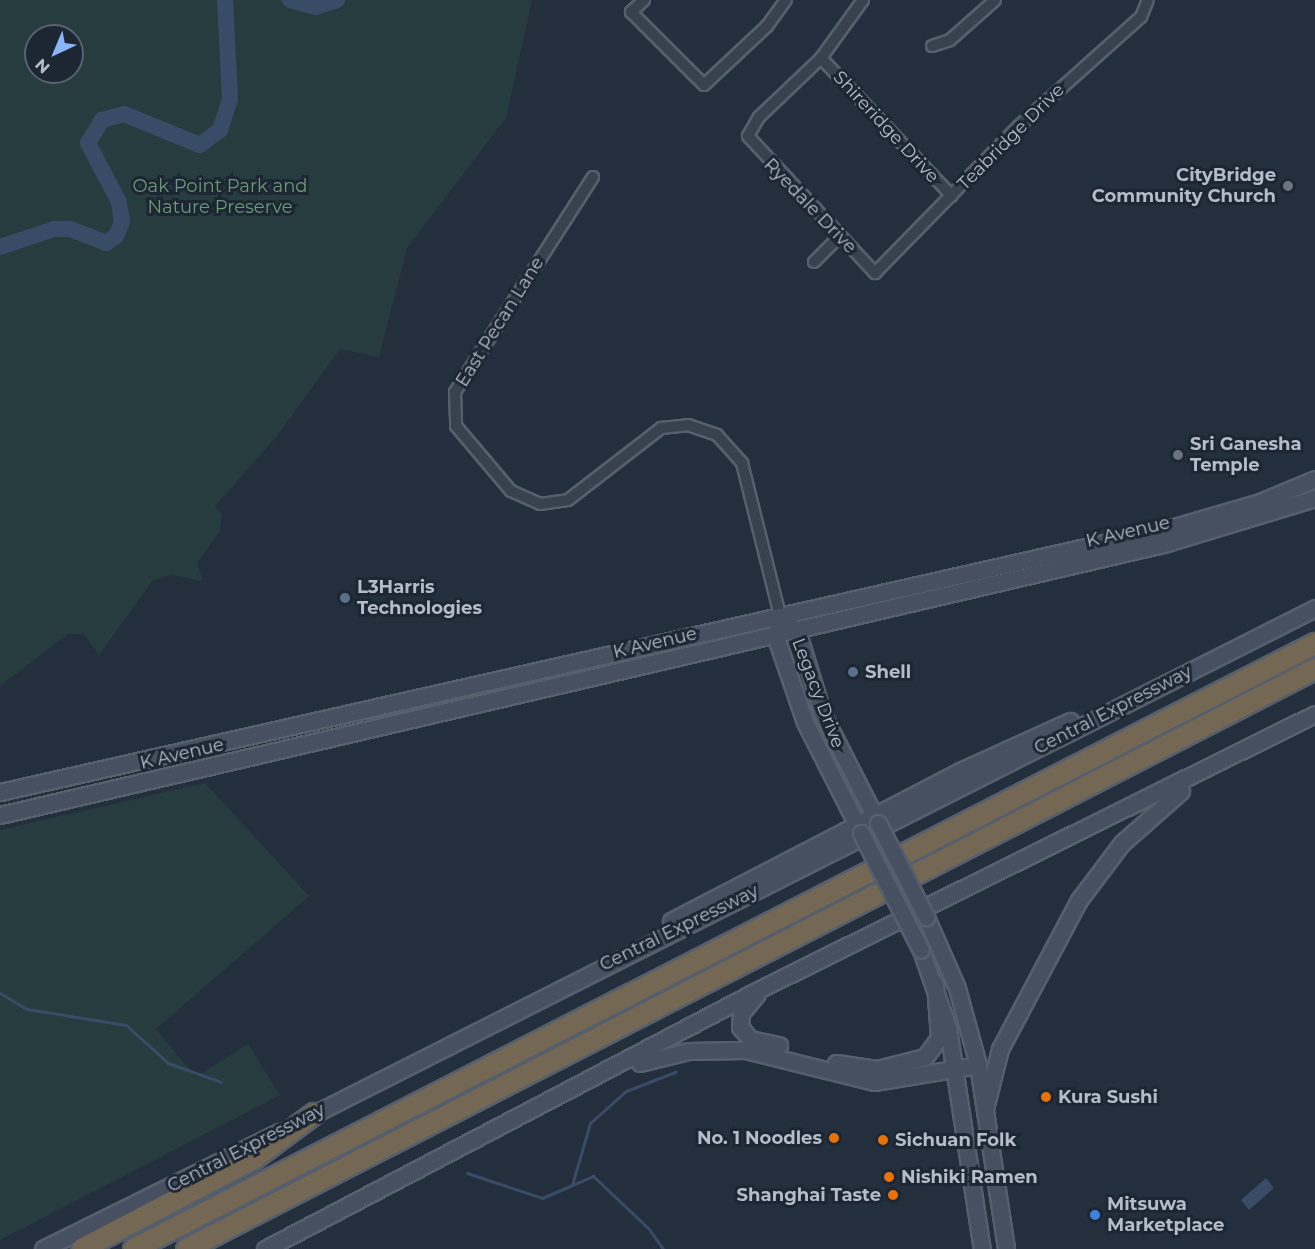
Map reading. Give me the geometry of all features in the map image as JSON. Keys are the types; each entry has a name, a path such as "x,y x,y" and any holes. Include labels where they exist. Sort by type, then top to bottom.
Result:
{"highway":[{"name":"Central Expressway","path":"134,1249 1315,644"},
{"path":"187,1249 1315,669"},
{"path":"82,1249 255,1158 314,1114"}],"main road":[{"name":"K Avenue","path":"0,815 313,741 450,701 781,619 916,594 1036,565 1184,524 1315,479"},
{"name":"K Avenue","path":"1036,565 1229,528 1315,498"},
{"name":"K Avenue","path":"0,792 308,723 450,701 775,635 916,594"},
{"name":"Central Expressway","path":"43,1249 314,1114 584,974 1315,608"},
{"name":"Legacy Drive","path":"982,1249 955,1068 935,984 921,950 805,722 775,635 781,619 797,630 823,715 938,942 978,1065 1006,1249"},
{"path":"584,974 674,919 859,829 1023,741 1168,681"},
{"path":"265,1249 609,1072 762,988 1219,764 1315,714"},
{"path":"805,722 823,715"},
{"path":"308,723 313,741"},
{"path":"141,760 146,782"},
{"path":"985,1108 1000,1049 1092,880 1147,818 1219,764"},
{"path":"762,988 741,1013 745,1035 858,1070 915,1062 933,1049 939,1038 935,984"},
{"path":"609,1072 708,1049 768,1053 864,1081 978,1065"},
{"path":"976,1213 988,1211 1003,1225"}],"street":[{"path":"644,0 631,12 704,86 767,26 786,0"},
{"path":"932,46 950,40 995,0"},
{"path":"821,58 861,1"},
{"name":"Teabridge Drive","path":"875,273 1149,1"},
{"name":"Ryedale Drive","path":"821,58 759,117 748,136 875,273"},
{"name":"Shireridge Drive","path":"821,58 952,196"},
{"name":"East Pecan Lane","path":"593,177 455,392 456,426 511,491 540,504 575,495 661,428 688,425 717,435 742,463 781,619"},
{"path":"814,262 840,237"}],"green space":[{"name":"Oak Point Park and Nature Preserve","path":"0,0 532,0 506,118 407,248 379,357 340,349 277,436 215,506 222,514 220,531 197,563 203,581 171,575 153,580 99,655 84,634 68,634 0,686"},
{"path":"205,783 309,896 156,1029 196,1077 248,1044 280,1095 0,1240 0,830"}],"water":[{"path":"1266,1178 1274,1188 1249,1210 1241,1200"}],"waterway":[{"path":"0,247 54,229 70,229 106,243 116,236 122,222 119,202 88,143 102,120 124,114 200,145 220,130 230,99 225,0"},
{"path":"290,0 316,7 337,0"},
{"path":"0,993 27,1009 126,1025 168,1063 221,1082"},
{"path":"572,1185 590,1123 626,1091 675,1072"},
{"path":"467,1173 542,1198 593,1176 649,1229 663,1249"}],"place":[{"name":"CityBridge Community Church","path":"1288,186"},
{"name":"Sri Ganesha Temple","path":"1178,455"},
{"name":"L3Harris Technologies","path":"345,598"},
{"name":"Shell","path":"853,672"},
{"name":"Kura Sushi","path":"1046,1097"},
{"name":"No. 1 Noodles","path":"834,1138"},
{"name":"Sichuan Folk","path":"883,1140"},
{"name":"Nishiki Ramen","path":"889,1177"},
{"name":"Shanghai Taste","path":"893,1195"},
{"name":"Mitsuwa Marketplace","path":"1095,1215"}]}
